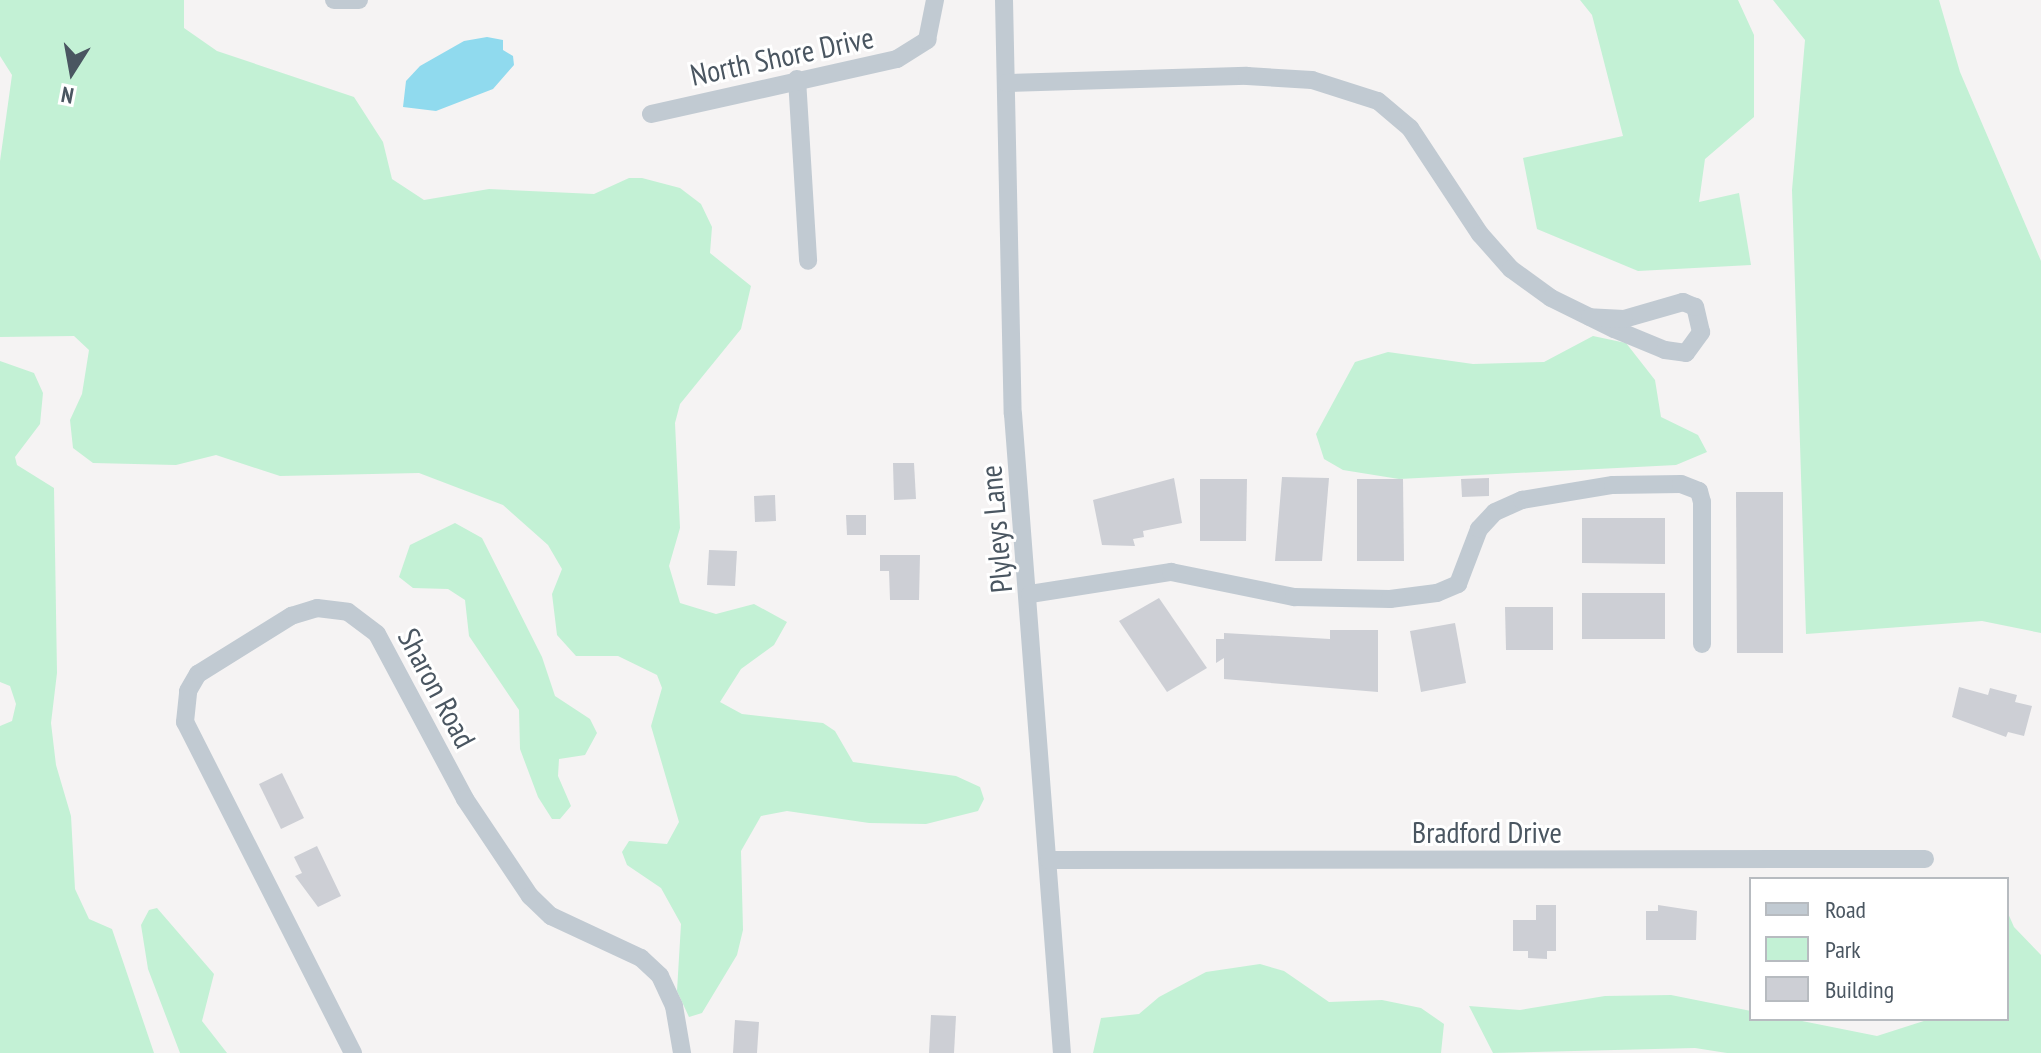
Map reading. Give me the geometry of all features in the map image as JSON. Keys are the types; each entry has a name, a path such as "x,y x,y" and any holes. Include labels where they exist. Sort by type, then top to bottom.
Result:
{"street":[{"path":"334,0 359,0"},
{"name":"North Shore Drive","path":"651,114 915,51 934,23 935,0"},
{"name":"Plyleys Lane","path":"1004,0 1013,414 1030,594 1062,1053"},
{"path":"1006,83 1247,76 1312,80 1378,101 1410,128 1480,234 1511,269 1590,317 1665,350 1686,353 1701,332 1695,307 1683,302 1624,319 1590,317"},
{"path":"797,79 808,261"},
{"path":"1030,594 1171,572 1294,597 1390,599 1437,593 1458,584 1479,529 1509,506 1613,485 1681,484 1699,491 1702,502 1702,644"},
{"name":"Sharon Road","path":"353,1053 185,722 188,691 198,674 291,616 317,608 348,612 377,634 465,799 530,896 551,916 641,958 660,976 674,1006 682,1053"},
{"name":"Bradford Drive","path":"1049,860 1925,859"}],"green space":[{"path":"0,0 184,0 184,28 217,51 354,97 383,142 392,179 424,200 489,189 594,194 629,178 642,178 680,188 701,204 712,227 710,253 751,286 741,329 680,404 675,423 680,528 669,566 680,603 716,614 754,604 787,622 774,645 741,669 720,702 742,714 823,723 835,731 853,762 956,776 980,787 984,799 978,811 926,824 869,823 787,811 761,816 741,851 743,930 737,955 702,1013 689,1017 677,991 681,924 661,888 627,865 622,852 629,841 667,844 679,822 651,726 662,688 657,675 618,656 576,656 557,635 552,594 562,569 548,545 503,505 419,473 280,476 216,455 176,465 93,463 73,448 70,420 82,394 89,350 74,336 0,337 0,161 12,75 0,56"},
{"path":"1580,0 1738,0 1754,35 1754,117 1705,159 1699,202 1739,193 1751,265 1638,271 1537,229 1523,158 1623,136 1592,15"},
{"path":"1773,0 1939,0 1960,72 2041,261 2041,633 1982,621 1806,634 1792,190 1805,40"},
{"path":"1593,336 1626,343 1655,380 1661,417 1698,435 1707,452 1676,465 1399,479 1343,470 1324,459 1316,434 1355,362 1388,352 1473,364 1544,362"},
{"path":"0,361 34,373 43,393 40,424 15,457 17,465 54,488 57,673 51,723 56,765 71,816 75,889 89,919 112,929 154,1053 0,1053 0,726 12,721 16,704 10,686 0,682"},
{"path":"455,523 482,538 542,657 555,696 590,719 597,733 585,755 559,759 558,776 571,806 560,819 552,819 538,797 520,749 519,710 469,636 465,600 448,589 413,588 399,577 410,545"},
{"path":"157,908 214,974 202,1021 227,1053 180,1053 148,969 141,925 149,910"},
{"path":"2009,916 2014,927 2041,955 2041,1053 1727,1053 1695,1048 1493,1053 1469,1006 1520,1010 1605,996 1671,995 1749,1011 1749,1021 1802,1021 1877,1036 1924,1021 2009,1021"},
{"path":"1260,964 1284,971 1329,1002 1382,1000 1421,1008 1444,1024 1441,1053 1093,1053 1101,1018 1139,1014 1159,997 1206,972"}],"water":[{"path":"487,37 503,40 503,50 513,56 514,65 493,89 436,111 403,107 406,81 420,66 464,41"}],"building":[{"path":"893,463 914,463 916,499 894,500"},
{"path":"1282,477 1329,478 1322,561 1275,561"},
{"path":"1174,478 1182,523 1143,531 1144,537 1133,539 1135,546 1102,545 1093,500"},
{"path":"1489,478 1489,496 1462,497 1461,479"},
{"path":"1200,479 1247,479 1246,541 1200,541"},
{"path":"1357,479 1403,479 1404,561 1357,561"},
{"path":"1736,492 1783,492 1783,653 1737,653"},
{"path":"775,495 776,521 755,522 754,496"},
{"path":"846,515 866,515 866,535 847,535"},
{"path":"1582,518 1665,518 1665,564 1582,563"},
{"path":"709,550 737,551 735,586 707,585"},
{"path":"880,555 920,555 919,600 890,600 889,571 880,571"},
{"path":"1582,593 1665,593 1665,639 1582,639"},
{"path":"1159,598 1207,668 1167,692 1119,621"},
{"path":"1505,607 1553,607 1553,650 1506,650"},
{"path":"1455,623 1466,683 1421,692 1410,631"},
{"path":"1330,630 1378,630 1378,692 1224,679 1224,658 1216,663 1216,639 1224,639 1224,633 1330,639"},
{"path":"1959,687 1988,695 1990,688 2017,695 2015,702 2032,706 2024,736 2008,732 2006,737 1952,717"},
{"path":"282,773 304,818 281,829 259,784"},
{"path":"317,846 341,896 318,907 295,876 302,873 294,857"},
{"path":"1536,905 1556,905 1556,951 1547,951 1547,959 1528,958 1528,951 1513,951 1513,920 1536,920"},
{"path":"1658,905 1697,911 1696,940 1646,940 1646,911 1658,911"},
{"path":"931,1015 956,1016 954,1053 929,1053"},
{"path":"735,1020 759,1022 757,1053 733,1053"}]}
